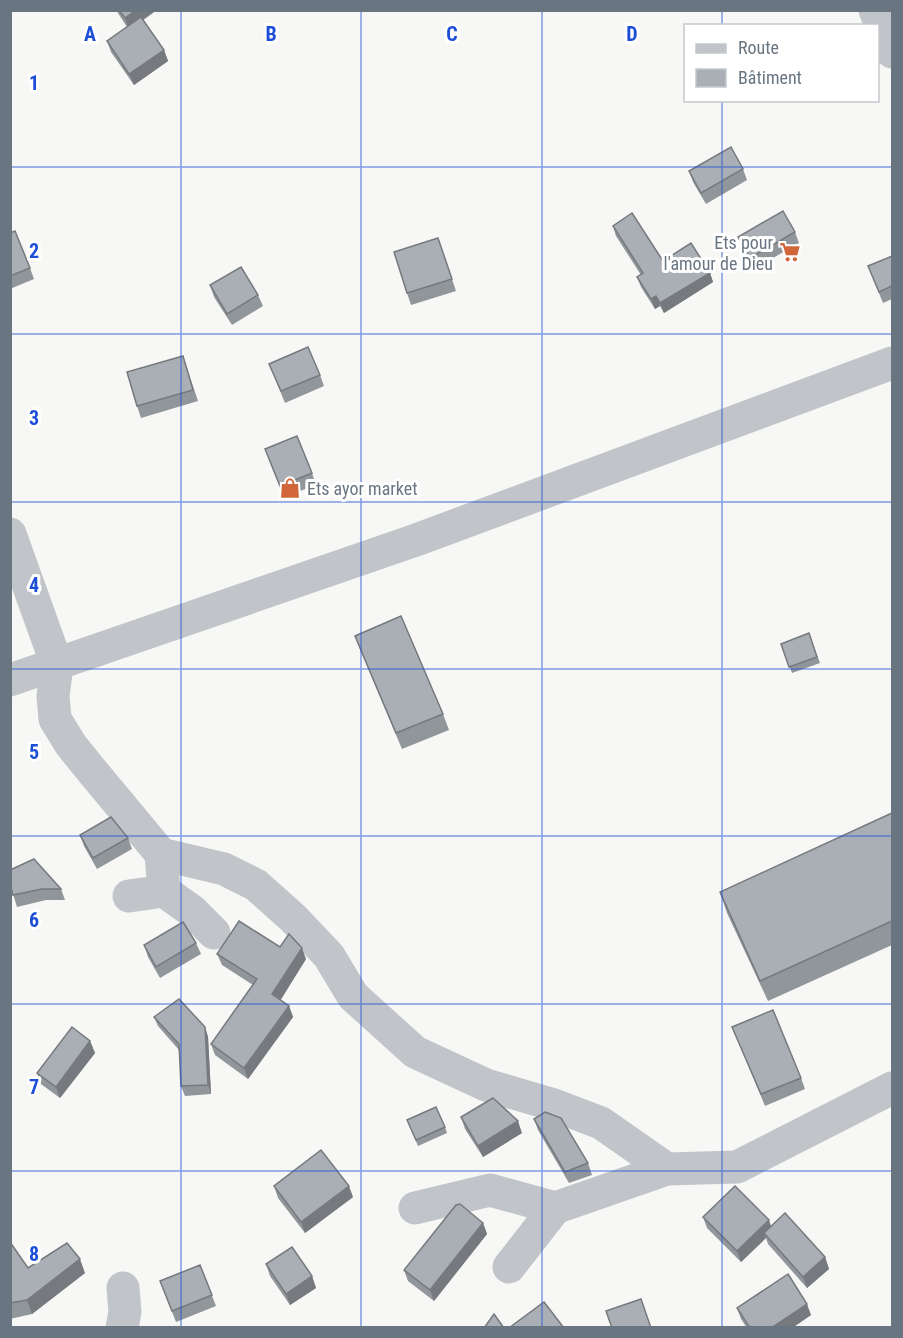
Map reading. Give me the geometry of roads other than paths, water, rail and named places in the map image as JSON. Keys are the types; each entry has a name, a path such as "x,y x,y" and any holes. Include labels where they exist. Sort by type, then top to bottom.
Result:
{"street":[{"path":"875,10 892,52"},
{"path":"10,680 416,540 892,363"},
{"path":"10,534 57,665 53,696 55,719 92,771 161,854 164,891"},
{"path":"161,854 224,869 256,885 293,918 329,956 353,996 415,1052 486,1085 551,1104 601,1123 668,1168"},
{"path":"129,896 164,891 192,911 214,933"},
{"path":"509,1267 555,1208 668,1168 737,1167 892,1088"},
{"path":"415,1208 490,1190 555,1208"},
{"path":"122,1328 125,1312 123,1288"}],"place":[{"name":"Ets pour l'amour de Dieu","path":"790,252"},
{"name":"Ets ayor market","path":"290,488"}]}
